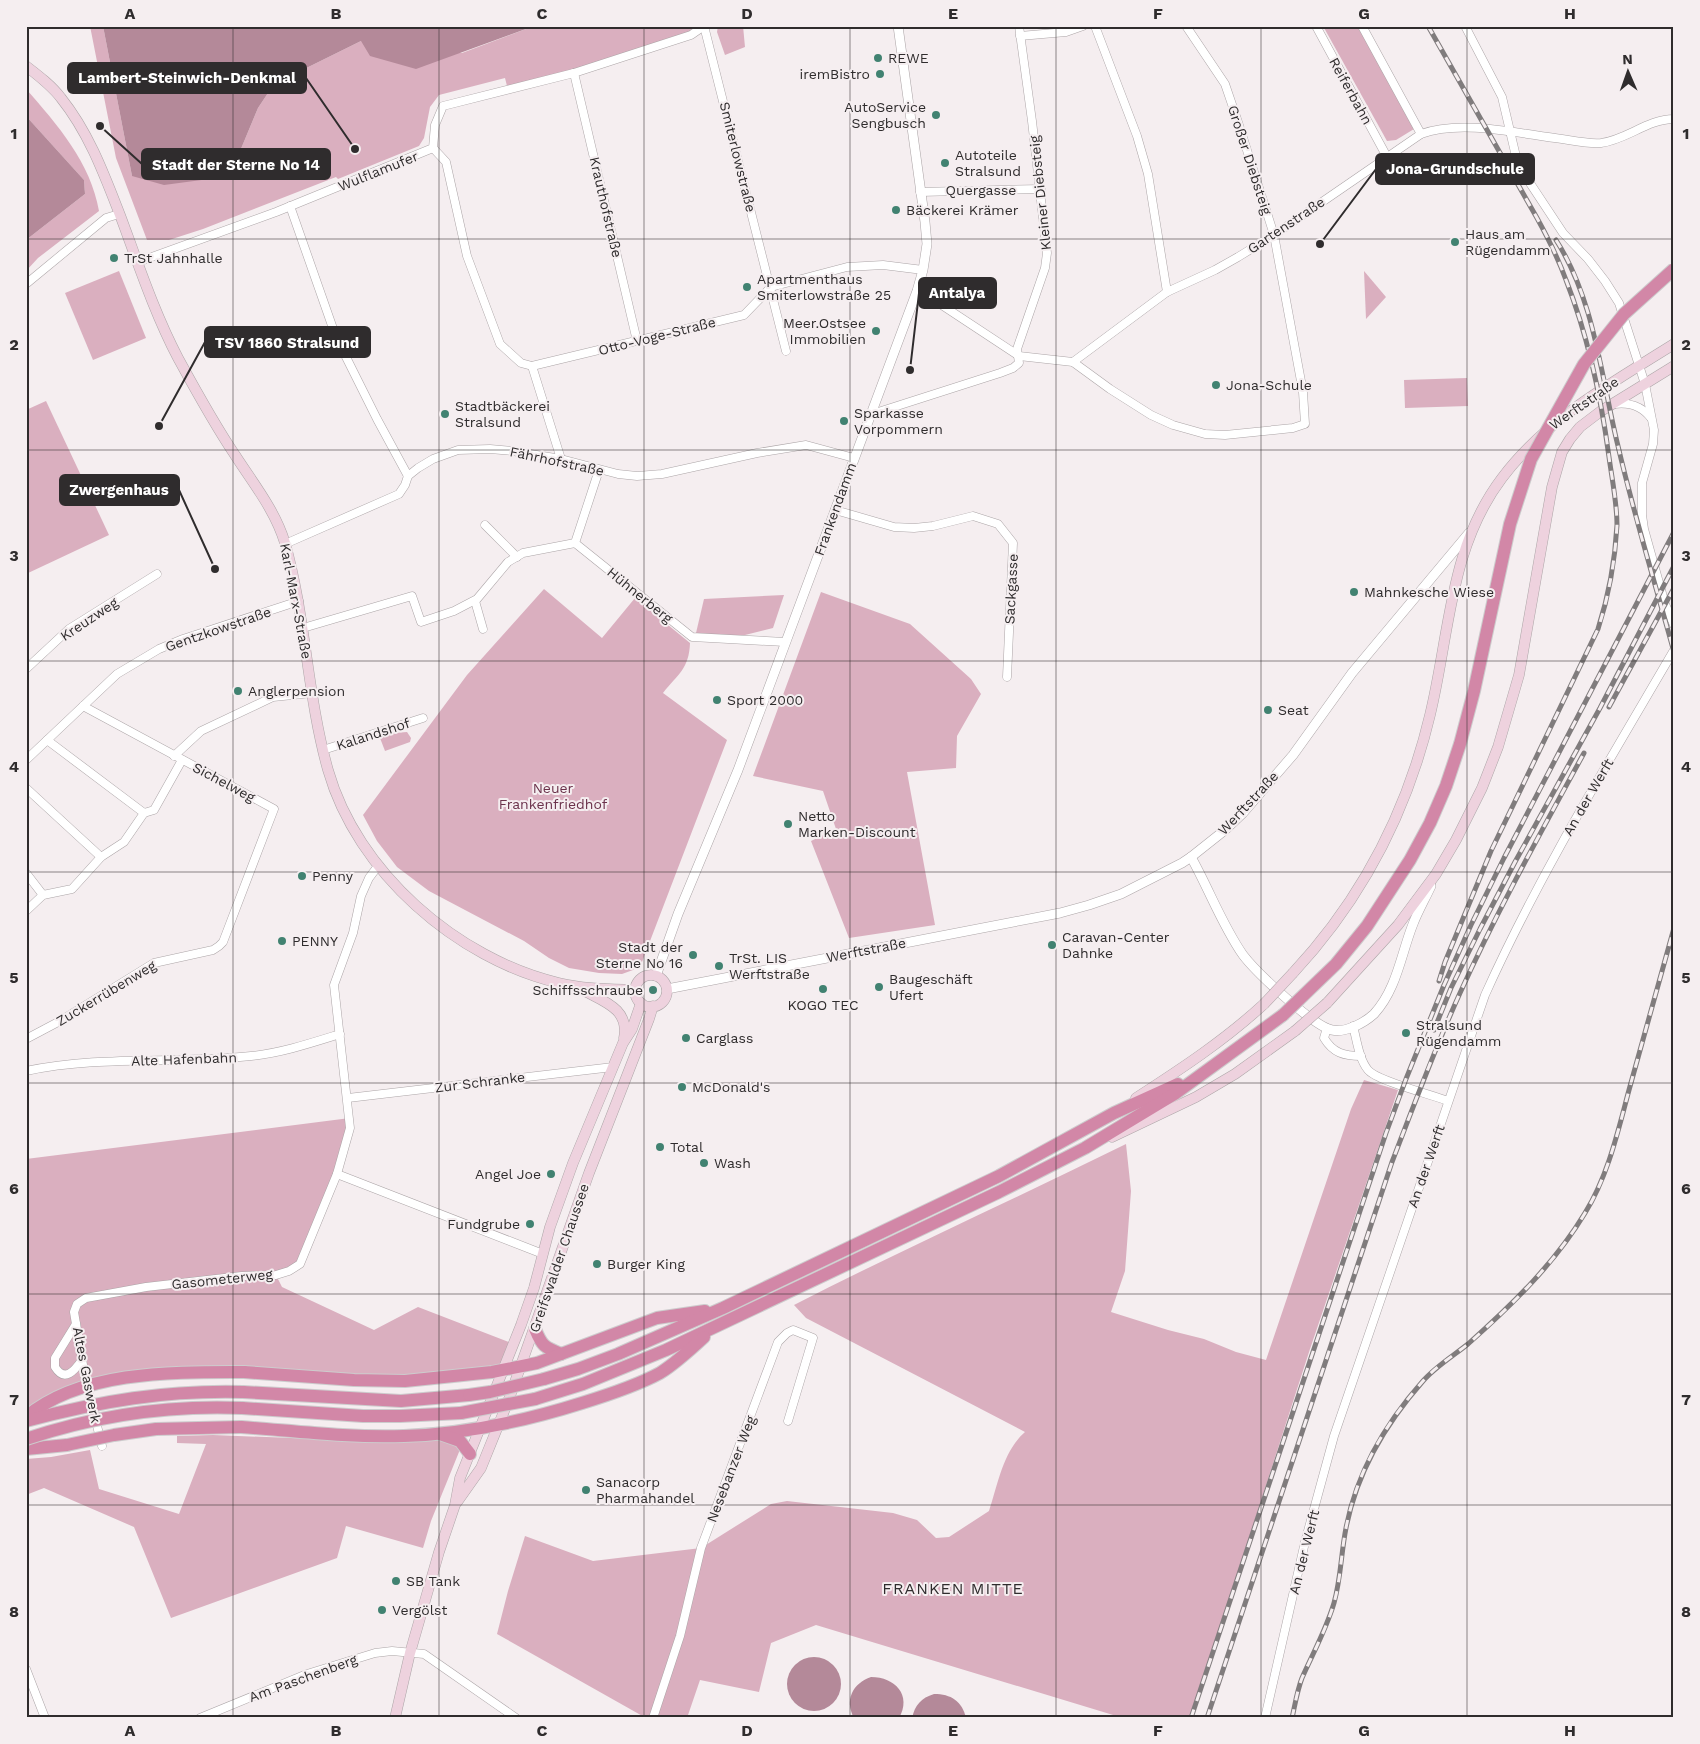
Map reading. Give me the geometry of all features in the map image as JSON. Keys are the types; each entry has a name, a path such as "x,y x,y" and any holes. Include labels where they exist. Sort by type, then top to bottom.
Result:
{"highway":[{"path":"26,1439 82,1422 138,1412 201,1407 363,1416 400,1416 461,1413 535,1399 605,1376 712,1329 957,1213 1085,1148 1176,1093 1283,1015 1336,964 1367,926 1396,882 1430,823 1446,786 1460,744 1474,691 1510,524 1531,459 1584,364 1624,314 1674,269"},
{"path":"26,1421 130,1397 176,1393 243,1392 401,1402 490,1392 578,1370 723,1308 999,1176 1114,1113 1179,1083 1224,1058"},
{"path":"26,1417 34,1410 75,1390 99,1383 166,1374 244,1372 354,1380 405,1380 456,1377 504,1370 521,1367 561,1354 657,1318 723,1308"},
{"path":"535,1329 544,1347 561,1354"},
{"path":"26,1449 67,1445 114,1435 156,1429 242,1427 368,1436 440,1434 480,1428 531,1418 630,1386 660,1373 680,1359 712,1329"},
{"path":"440,1434 460,1441 470,1454"}],"main road":[{"name":"Karl-Marx-Straße","path":"26,66 60,96 74,116 103,169 155,309 176,355 212,419 272,512 285,544 299,601 312,694 323,750 333,787 357,837 378,866 413,904 466,942 492,957 530,974 575,986 635,990"},
{"name":"Werftstraße","path":"1471,531 1487,500 1502,478 1532,443 1569,411 1674,344"},
{"name":"Werftstraße","path":"1085,1148 1125,1132 1152,1117 1196,1097 1235,1074 1327,1004 1398,925 1436,874 1456,840 1482,788 1509,711 1527,635 1552,487 1562,452 1580,427 1612,404 1674,366"},
{"path":"1114,1113 1196,1060 1264,1004 1323,939 1356,893 1378,856 1402,805 1416,766 1439,672 1452,593 1471,531"},
{"path":"646,976 656,976 663,981 667,989 663,1000 653,1006 641,1003 635,990 639,981 646,976"},
{"name":"Karl-Marx-Straße","path":"575,986 611,1005 620,1012 626,1029 623,1043"},
{"name":"Greifswalder Chaussee","path":"395,1718 410,1653 439,1552 455,1505 460,1478 504,1370 534,1288 550,1227 573,1163 623,1043 632,1029 641,1003"},
{"name":"Greifswalder Chaussee","path":"455,1505 481,1468 521,1367 589,1173 653,1006"}],"street":[{"name":"Wulflamufer","path":"138,262 290,206 433,148 435,125 443,106 574,72 691,35 704,26"},
{"name":"Smiterlowstraße","path":"704,26 771,287"},
{"name":"Frankendamm","path":"656,976 678,914 738,770 872,414 923,270 927,244 898,26"},
{"name":"Kleiner Diebsteig","path":"1018,356 1017,350 1045,268 1047,253 1041,189 1019,26"},
{"path":"1020,36 1066,32 1083,26"},
{"path":"1095,26 1137,136 1148,174 1168,292"},
{"name":"Großer Diebsteig","path":"1073,362 1110,389 1152,415 1162,421 1182,428 1205,434 1225,434 1293,428 1306,424 1274,235 1225,84 1186,26"},
{"name":"Reiferbahn","path":"1316,26 1387,156"},
{"path":"1362,26 1422,134"},
{"path":"1465,26 1502,97 1518,164 1563,232 1588,259 1619,303 1646,384 1654,430 1653,444 1642,483 1644,529 1665,604 1674,624"},
{"name":"Krauthofstraße","path":"574,72 637,342"},
{"name":"Gartenstraße","path":"1073,362 1168,292 1215,270 1274,235 1387,156 1433,129 1452,127 1488,129 1600,143 1653,123 1674,119"},
{"path":"433,148 446,162 467,256 500,344 521,363 532,366 560,459"},
{"name":"Quergasse","path":"920,192 1041,189"},
{"path":"290,206 336,337 376,419 408,476"},
{"path":"26,284 106,218 119,214"},
{"path":"786,351 771,287 847,267 883,265 923,270"},
{"name":"Otto-Voge-Straße","path":"532,366 744,315 771,287"},
{"path":"917,291 925,294 1018,356 1073,362"},
{"path":"872,414 1000,374 1019,363 1018,356"},
{"path":"1612,404 1628,404 1645,410 1650,417 1654,430"},
{"name":"Fährhofstraße","path":"285,544 399,494 408,476 433,459 458,450 490,449 512,451 560,459 618,474 638,476 662,474 757,453 806,445 854,458"},
{"path":"303,628 412,596 421,622 454,612 475,601 508,562 516,557 523,553 575,543 600,470"},
{"name":"Sackgasse","path":"835,510 894,527 914,528 933,526 973,516 998,524 1013,543 1007,677"},
{"path":"485,525 516,557"},
{"name":"Werftstraße","path":"667,989 1060,913 1121,894 1191,858 1243,813 1293,755 1352,673 1471,531"},
{"name":"Hühnerberg","path":"575,543 692,637 785,642"},
{"name":"Kreuzweg","path":"26,670 69,629 157,574"},
{"name":"Gentzkowstraße","path":"27,759 117,674 159,649 183,638 299,601"},
{"path":"475,601 483,629"},
{"name":"An der Werft","path":"1265,1718 1306,1542 1334,1436 1485,995 1508,943 1564,839 1674,650"},
{"name":"Sichelweg","path":"174,756 201,731 274,697 312,694"},
{"name":"Sichelweg","path":"83,706 274,809"},
{"name":"Kalandshof","path":"323,750 423,718"},
{"path":"47,740 144,813"},
{"path":"26,911 43,894 72,889 102,857 124,842 144,813 154,810 182,760"},
{"path":"26,788 102,857"},
{"name":"Zuckerrübenweg","path":"26,1039 60,1021 154,963 213,950 219,946 223,942 274,809"},
{"path":"1191,858 1231,936 1243,955 1255,969 1319,1025 1334,1031 1344,1030 1374,1014 1390,990 1413,924 1436,874"},
{"name":"Gasometerweg","path":"76,1304 86,1298 146,1287 242,1276 276,1275 289,1271 300,1264 338,1174 350,1128 334,985 352,933 361,896 369,878 378,866"},
{"path":"26,873 43,894"},
{"path":"1353,1026 1361,1056 1370,1073 1448,1100"},
{"path":"1327,1028 1324,1038 1330,1048 1345,1056 1361,1056"},
{"name":"Alte Hafenbahn","path":"26,1072 66,1065 116,1061 161,1061 254,1056 340,1034"},
{"name":"Zur Schranke","path":"348,1098 613,1067"},
{"path":"338,1174 543,1254"},
{"name":"Altes Gaswerk","path":"76,1304 74,1312 82,1360 102,1446"},
{"path":"76,1324 55,1358 55,1367 60,1373 68,1374 73,1372 82,1360"},
{"name":"Nesebanzer Weg","path":"653,1718 680,1636 701,1548 778,1342 793,1330 813,1338 788,1420"},
{"name":"Am Paschenberg","path":"200,1718 307,1674 375,1653 392,1651 424,1654 516,1718"},
{"path":"26,1669 45,1718"}],"green space":[{"path":"90,26 103,26 132,176 238,156 258,108 274,84 361,41 462,53 534,26 695,26 688,33 574,73 507,86 505,78 439,95 430,107 424,138 419,146 338,179 336,177 203,229 169,240 147,240 116,158"},
{"path":"718,26 743,26 745,47 725,55 717,32"},
{"path":"1323,26 1360,26 1414,129 1396,140 1387,141"},
{"path":"26,89 61,130 81,161 95,193 99,211 38,258 26,271 26,240 85,194 84,180 26,116"},
{"path":"119,271 146,338 93,360 65,293"},
{"path":"1364,271 1386,297 1366,319"},
{"path":"1467,378 1468,406 1405,408 1404,380"},
{"path":"46,401 109,535 26,574 26,410"},
{"name":"Neuer Frankenfriedhof","path":"544,589 602,638 635,598 690,643 685,665 663,693 727,740 642,962 633,970 622,974 599,973 569,968 549,958 524,941 429,891 397,867 377,841 363,815 467,675"},
{"path":"821,592 910,624 971,679 981,694 957,736 956,768 907,772 935,925 849,938 811,841 836,829 823,791 753,776"},
{"path":"784,595 773,628 737,637 696,633 704,599"},
{"path":"407,732 411,738 410,742 385,751 380,738 394,733"},
{"path":"1364,1080 1398,1090 1310,1349 1191,1718 1123,1718 816,1625 771,1643 759,1692 700,1680 687,1718 646,1718 497,1634 525,1536 593,1561 701,1548 771,1504 787,1501 893,1513 917,1520 936,1538 949,1537 989,1511 1006,1458 1025,1432 806,1318 794,1305 1126,1144 1131,1191 1125,1271 1111,1312 1204,1339 1236,1352 1266,1360 1351,1109"},
{"path":"350,1118 350,1128 300,1264 276,1275 282,1287 374,1330 418,1307 514,1344 504,1370 456,1377 269,1373 99,1383 26,1417 26,1159"},
{"path":"213,1435 392,1442 438,1440 446,1441 459,1448 459,1452 431,1521 423,1548 346,1526 337,1558 171,1618 134,1527 44,1488 26,1495 26,1459 51,1457 90,1450 99,1489 179,1514 206,1444 177,1443 177,1436"}],"shaded area":[{"path":"103,26 534,26 416,69 370,56 361,41 274,84 258,108 238,156 209,179 164,185 132,176"},
{"path":"26,116 84,180 85,194 26,240"},
{"path":"814,1657 824,1659 833,1665 839,1674 841,1684 839,1694 833,1703 824,1709 814,1711 804,1709 795,1703 789,1694 787,1684 789,1674 795,1665 804,1659"},
{"path":"871,1677 887,1680 899,1689 902,1695 903,1710 899,1718 854,1718 850,1705 852,1693 859,1683"},
{"path":"934,1694 946,1695 959,1703 966,1718 912,1718 919,1703"}],"railway":[{"path":"1428,26 1537,218 1560,264 1581,323 1598,389 1614,491 1617,525 1611,578 1598,629 1491,851 1439,981"},
{"path":"1556,240 1580,288 1588,314 1624,472 1674,652"},
{"path":"1191,1718 1386,1133 1444,985 1504,858 1674,532"},
{"path":"1434,1030 1451,988 1480,929 1600,708 1674,566"},
{"path":"1609,707 1674,588"},
{"path":"1207,1718 1392,1162 1425,1077 1474,962 1584,753"},
{"path":"1292,1718 1302,1678 1331,1613 1338,1584 1344,1537 1351,1507 1357,1487 1374,1449 1396,1414 1428,1376 1468,1344 1532,1283 1560,1249 1593,1199 1606,1169 1616,1137 1674,928"}],"place":[{"name":"REWE","path":"878,58"},
{"name":"iremBistro","path":"880,74"},
{"name":"AutoService Sengbusch","path":"936,115"},
{"name":"Stadt der Sterne No 14","path":"100,126"},
{"name":"Lambert-Steinwich-Denkmal","path":"355,149"},
{"name":"Autoteile Stralsund","path":"945,163"},
{"name":"Bäckerei Krämer","path":"896,210"},
{"name":"Haus am Rügendamm","path":"1455,242"},
{"name":"Jona-Grundschule","path":"1320,244"},
{"name":"TrSt Jahnhalle","path":"114,258"},
{"name":"Apartmenthaus Smiterlowstraße 25","path":"747,287"},
{"name":"Meer.Ostsee Immobilien","path":"876,331"},
{"name":"Antalya","path":"910,370"},
{"name":"Jona-Schule","path":"1216,385"},
{"name":"Stadtbäckerei Stralsund","path":"445,414"},
{"name":"Sparkasse Vorpommern","path":"844,421"},
{"name":"TSV 1860 Stralsund","path":"159,426"},
{"name":"Zwergenhaus","path":"215,569"},
{"name":"Mahnkesche Wiese","path":"1354,592"},
{"name":"Anglerpension","path":"238,691"},
{"name":"Sport 2000","path":"717,700"},
{"name":"Seat","path":"1268,710"},
{"name":"Netto Marken-Discount","path":"788,824"},
{"name":"Penny","path":"302,876"},
{"name":"PENNY","path":"282,941"},
{"name":"Caravan-Center Dahnke","path":"1052,945"},
{"name":"Stadt der Sterne No 16","path":"693,955"},
{"name":"TrSt. LIS Werftstraße","path":"719,966"},
{"name":"Baugeschäft Ufert","path":"879,987"},
{"name":"KOGO TEC","path":"823,989"},
{"name":"Schiffsschraube","path":"653,990"},
{"name":"Stralsund Rügendamm","path":"1406,1033"},
{"name":"Carglass","path":"686,1038"},
{"name":"McDonald's","path":"682,1087"},
{"name":"Total","path":"660,1147"},
{"name":"Wash","path":"704,1163"},
{"name":"Angel Joe","path":"551,1174"},
{"name":"Fundgrube","path":"530,1224"},
{"name":"Burger King","path":"597,1264"},
{"name":"Sanacorp Pharmahandel","path":"586,1490"},
{"name":"SB Tank","path":"396,1581"},
{"name":"Vergölst","path":"382,1610"}],"district":[{"name":"FRANKEN MITTE","path":"953,1588"}]}
